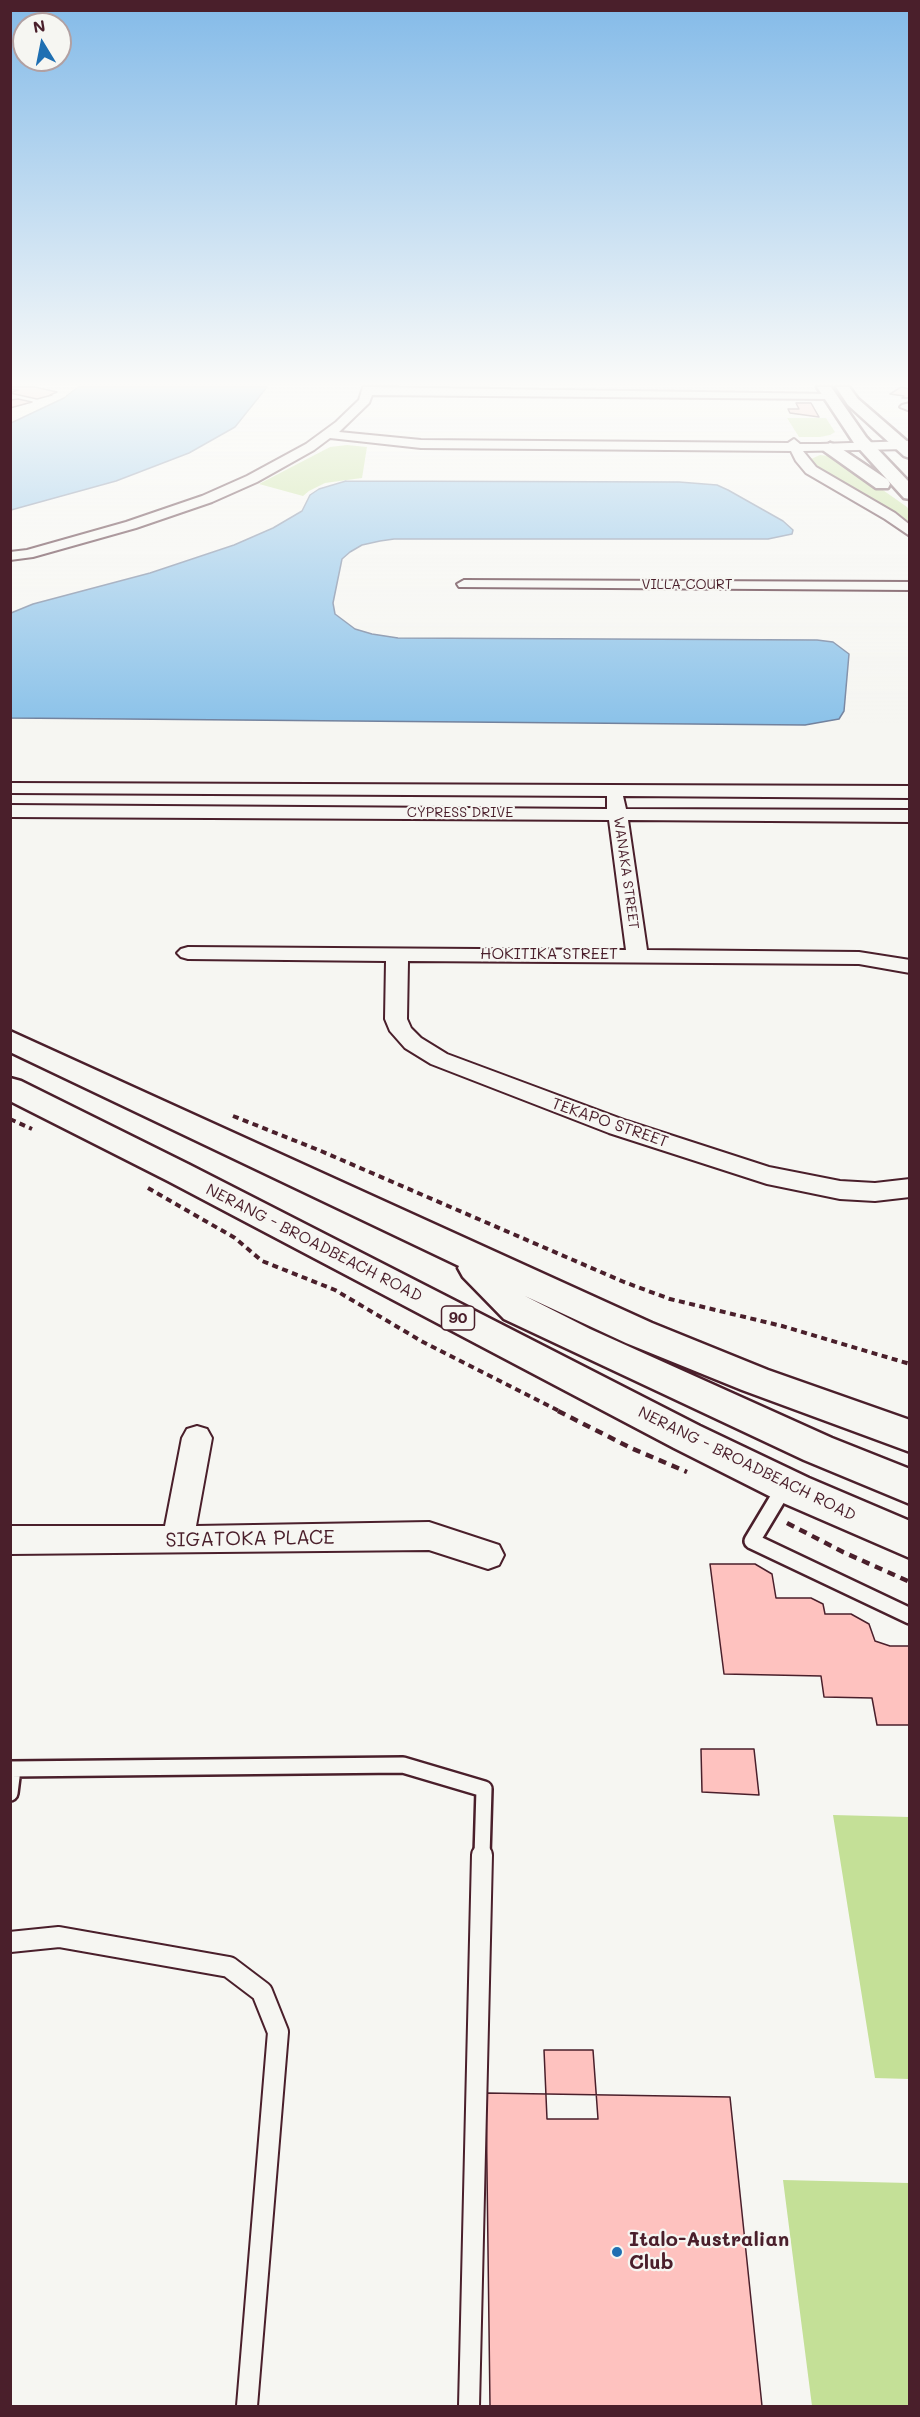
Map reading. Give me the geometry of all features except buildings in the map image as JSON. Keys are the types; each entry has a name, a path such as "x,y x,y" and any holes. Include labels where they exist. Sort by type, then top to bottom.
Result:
{"main road":[{"path":"10,1040 456,1250 639,1333 755,1380 899,1428"},
{"name":"NERANG - BROADBEACH ROAD","path":"10,1088 180,1173 677,1432 777,1499 909,1540"},
{"path":"456,1250 516,1309 818,1449 909,1487"}],"street":[{"path":"10,556 28,554 130,525 205,500"},
{"path":"862,500 890,516 909,532"},
{"name":"VILLA COURT","path":"464,584 909,586"},
{"name":"CYPRESS DRIVE","path":"10,788 909,792"},
{"name":"WANAKA STREET","path":"614,791 637,955"},
{"name":"CYPRESS DRIVE","path":"10,811 909,816"},
{"name":"HOKITIKA STREET","path":"188,952 859,958 889,961 909,967"},
{"name":"TEKAPO STREET","path":"397,953 396,1019 401,1031 413,1043 439,1059 618,1127 767,1175 840,1190 875,1192 909,1188"},
{"path":"178,1540 197,1438"},
{"name":"SIGATOKA PLACE","path":"10,1540 429,1536 488,1555"}],"lane":[{"path":"777,1499 752,1541 909,1616"},
{"path":"10,1793 12,1769 403,1765 484,1790 469,2406"},
{"path":"10,1942 59,1937 229,1967 262,1992 278,2032 247,2406"}],"path":[{"path":"228,1113 624,1282 670,1299 805,1332 909,1364"},
{"path":"10,1119 43,1135"},
{"path":"137,1182 235,1238 262,1260 335,1290 423,1342 631,1448 695,1476"},
{"path":"777,1499 843,1552 909,1582"}],"green space":[{"path":"870,500 897,500 909,510 909,526"},
{"path":"833,1815 909,1817 909,2079 875,2078"},
{"path":"783,2180 909,2183 909,2406 812,2406"}],"water":[{"path":"11,500 48,500 11,510"},
{"path":"308,500 745,500 783,521 793,530 792,534 768,539 394,539 362,545 342,559 333,603 335,614 355,629 398,638 817,640 833,642 849,654 844,711 839,719 805,725 11,718 11,613 33,604 150,573 234,545 273,528 302,511"}],"place":[{"name":"Italo-Australian Club","path":"617,2252"}]}
